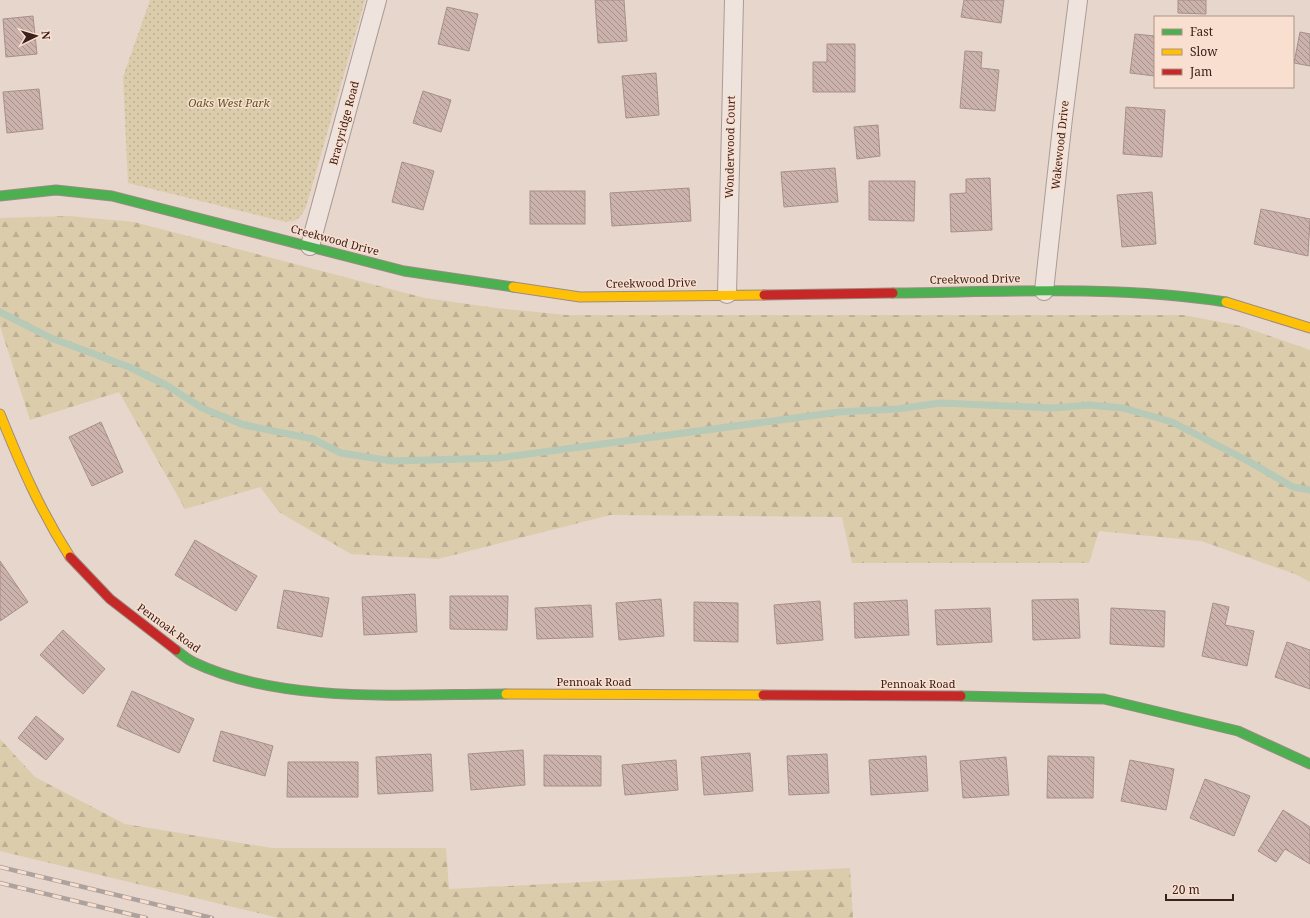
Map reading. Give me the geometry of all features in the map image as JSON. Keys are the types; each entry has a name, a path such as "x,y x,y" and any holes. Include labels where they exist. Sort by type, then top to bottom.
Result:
{"street":[{"name":"Bracyridge Road","path":"310,246 377,0"},
{"name":"Wonderwood Court","path":"727,294 734,0"},
{"name":"Wakewood Drive","path":"1044,291 1063,118 1078,0"},
{"name":"Creekwood Drive","path":"0,196 56,190 112,196 404,271 580,297 1044,291 1173,294 1226,302 1310,328"},
{"name":"Pennoak Road","path":"0,414 25,477 48,523 73,562 110,599 192,662 254,684 298,690 363,694 938,695 1104,699 1238,731 1310,764"}],"green space":[{"name":"Oaks West Park","path":"150,0 365,0 306,207 299,218 294,221 281,221 128,183 123,77"},
{"path":"69,216 134,222 425,298 496,308 567,315 1183,315 1241,326 1310,350 1310,582 1295,574 1201,541 1099,531 1089,563 852,563 842,517 610,515 438,559 351,554 279,512 260,487 185,509 119,392 30,420 0,326 0,218"},
{"path":"0,739 35,777 125,824 272,848 446,848 449,889 850,868 853,918 279,918 0,851"}],"building":[{"path":"595,0 624,0 627,41 598,43"},
{"path":"964,0 1004,0 1001,23 961,17"},
{"path":"1178,0 1206,0 1206,14 1178,13"},
{"path":"447,7 478,14 469,51 438,44"},
{"path":"33,16 37,54 6,57 3,19"},
{"path":"1300,32 1310,34 1310,66 1294,63"},
{"path":"1135,34 1154,36 1154,76 1130,73"},
{"path":"827,44 855,44 855,92 813,92 813,62 827,62"},
{"path":"965,51 982,52 981,68 999,70 995,111 960,108"},
{"path":"656,73 659,115 626,118 622,76"},
{"path":"39,89 43,129 7,133 3,92"},
{"path":"423,91 451,100 441,132 413,123"},
{"path":"1126,107 1165,110 1162,157 1123,154"},
{"path":"878,125 880,156 857,159 854,127"},
{"path":"402,162 434,171 423,210 392,202"},
{"path":"835,168 838,202 784,207 781,172"},
{"path":"990,178 992,230 951,232 950,194 966,193 966,179"},
{"path":"869,181 915,181 914,221 869,220"},
{"path":"689,188 691,221 612,226 610,193"},
{"path":"530,191 585,191 585,224 530,224"},
{"path":"1152,192 1156,244 1122,247 1117,195"},
{"path":"1261,209 1310,219 1308,256 1254,244"},
{"path":"101,422 123,472 92,486 69,437"},
{"path":"195,540 257,576 236,611 175,575"},
{"path":"0,561 28,602 0,621"},
{"path":"284,590 329,598 322,637 277,628"},
{"path":"415,594 417,632 364,635 362,597"},
{"path":"450,596 508,596 507,630 450,629"},
{"path":"661,599 664,636 619,640 616,603"},
{"path":"1078,599 1080,638 1033,640 1032,600"},
{"path":"907,600 909,635 855,638 854,603"},
{"path":"820,601 823,640 777,644 774,605"},
{"path":"694,602 738,603 738,642 694,641"},
{"path":"1213,603 1229,607 1225,625 1254,631 1247,666 1202,656"},
{"path":"591,605 593,637 537,639 535,608"},
{"path":"990,608 992,642 937,645 935,610"},
{"path":"1111,608 1165,611 1164,647 1110,644"},
{"path":"63,630 105,669 83,694 40,655"},
{"path":"1287,642 1310,650 1310,689 1275,677"},
{"path":"132,691 194,719 179,753 117,726"},
{"path":"36,716 64,739 46,760 18,738"},
{"path":"221,731 273,746 265,776 213,761"},
{"path":"523,750 525,785 471,790 468,754"},
{"path":"750,753 753,791 704,795 701,757"},
{"path":"431,754 433,791 378,794 376,757"},
{"path":"827,754 829,793 789,795 787,756"},
{"path":"544,755 601,756 601,786 544,786"},
{"path":"926,756 928,791 871,795 869,760"},
{"path":"1048,756 1094,757 1093,798 1047,798"},
{"path":"1006,757 1009,795 963,798 960,761"},
{"path":"676,760 678,790 625,795 622,765"},
{"path":"1130,760 1174,769 1166,810 1121,801"},
{"path":"288,762 358,762 358,797 287,797"},
{"path":"1205,779 1250,796 1234,836 1190,818"},
{"path":"1283,810 1310,827 1310,864 1285,849 1276,862 1258,851"}],"waterway":[{"path":"0,312 51,338 129,367 166,385 202,408 244,425 313,439 341,453 392,461 499,458 839,412 897,409 941,403 1054,408 1089,405 1123,408 1172,422 1248,461 1293,487 1310,490"}],"railway":[{"path":"0,867 212,918"},
{"path":"0,883 146,918"}],"traffic: fast":[{"path":"0,196 56,190 112,196 404,271 513,287"},
{"path":"893,293 1102,291 1143,293 1226,302"},
{"path":"176,650 193,662 228,676 266,685 306,691 388,695 506,694"},
{"path":"961,696 1104,699 1238,731 1310,764"}],"traffic: slow":[{"path":"513,287 580,297 764,295"},
{"path":"1226,302 1310,328"},
{"path":"0,414 49,522 70,557"},
{"path":"506,694 763,695"}],"traffic: jam":[{"path":"764,295 893,293"},
{"path":"70,557 110,599 176,650"},
{"path":"763,695 961,696"}]}
